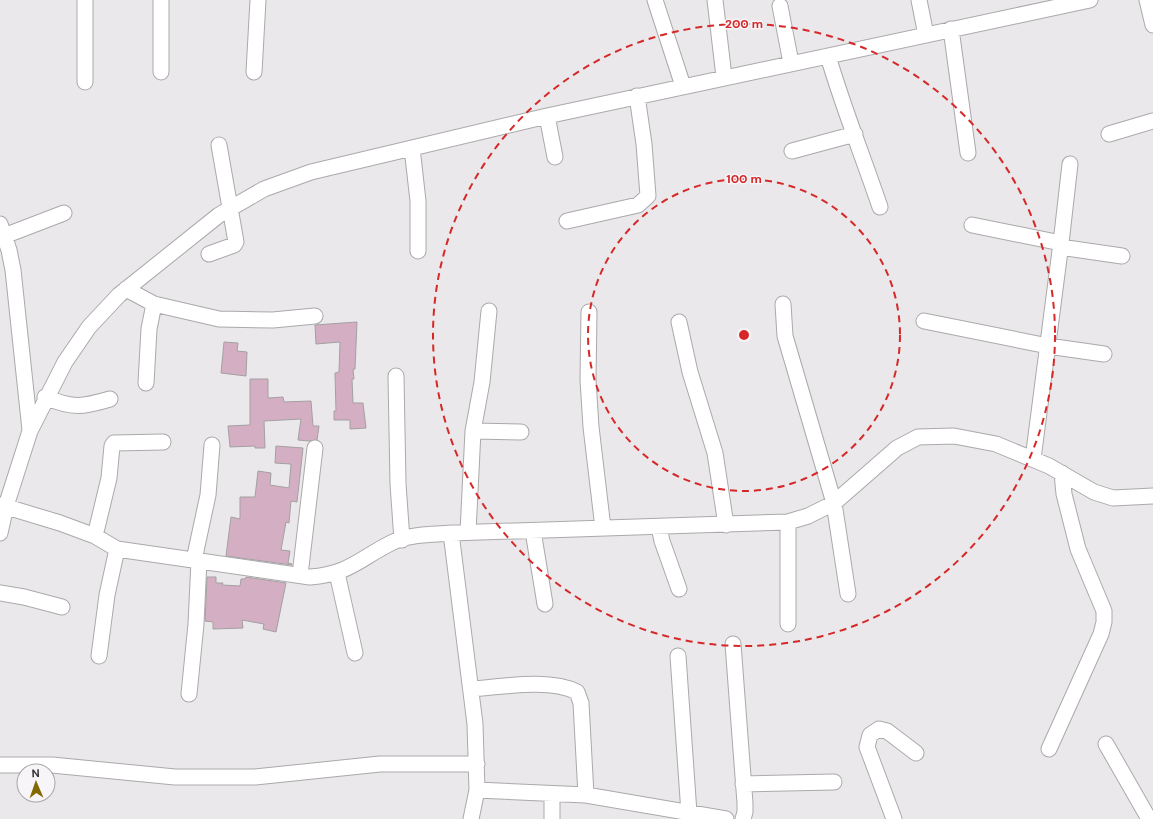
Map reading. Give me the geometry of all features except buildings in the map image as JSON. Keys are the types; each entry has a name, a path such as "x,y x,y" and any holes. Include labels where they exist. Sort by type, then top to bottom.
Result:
{"street":[{"path":"85,0 85,82"},
{"path":"161,0 161,72"},
{"path":"254,72 258,0"},
{"path":"655,0 683,86"},
{"path":"715,0 724,77"},
{"path":"919,0 926,35"},
{"path":"0,533 3,506 30,430 45,397 65,362 89,327 126,289 219,215 264,189 311,172 547,116 1090,0"},
{"path":"1147,0 1153,25"},
{"path":"780,6 791,64"},
{"path":"951,29 968,153"},
{"path":"828,56 838,92 855,134 880,207"},
{"path":"567,221 638,205 648,196 644,144 637,96"},
{"path":"547,116 555,157"},
{"path":"1108,134 1153,121"},
{"path":"792,151 855,134"},
{"path":"209,254 234,245 236,242 219,145"},
{"path":"412,148 418,201 418,251"},
{"path":"1033,459 1070,164"},
{"path":"30,430 6,269 2,230 64,213"},
{"path":"972,225 1060,245 1122,256"},
{"path":"126,289 154,304 219,319 273,320 315,316"},
{"path":"146,383 149,329 154,304"},
{"path":"783,304 785,336 834,503 848,594"},
{"path":"468,532 473,431 482,382 489,311"},
{"path":"589,312 588,380 591,427 603,528"},
{"path":"924,321 1048,346 1104,354"},
{"path":"679,322 690,372 715,453 726,525"},
{"path":"396,376 398,484 402,540"},
{"path":"45,397 63,404 86,406 110,399"},
{"path":"473,431 521,432"},
{"path":"3,506 95,536 117,549 310,577 328,576 337,573 347,569 392,542 419,536 468,532 788,522 808,516 834,503 897,448 918,437 954,436 996,444 1033,459 1094,492 1113,498 1153,496"},
{"path":"95,536 109,478 112,446 114,443 163,442"},
{"path":"189,694 196,624 197,560 208,495 212,445"},
{"path":"300,575 315,448"},
{"path":"1049,749 1101,634 1104,622 1104,611 1078,549 1064,494 1062,474"},
{"path":"788,522 788,624"},
{"path":"659,527 662,541 679,589"},
{"path":"533,530 545,604"},
{"path":"451,533 471,689 477,764 477,790 471,819"},
{"path":"99,656 107,596 117,549"},
{"path":"337,573 355,653"},
{"path":"0,593 24,597 62,607"},
{"path":"733,644 745,812 743,819"},
{"path":"678,656 692,815"},
{"path":"471,689 544,685 568,687 577,692 581,703 586,795"},
{"path":"894,819 867,747 870,735 879,729 887,731 916,753"},
{"path":"1106,744 1150,819"},
{"path":"0,765 52,765 175,777 255,777 380,764 477,764"},
{"path":"743,784 834,782"},
{"path":"477,790 586,795 692,815 726,819"},
{"path":"552,794 552,819"}]}
